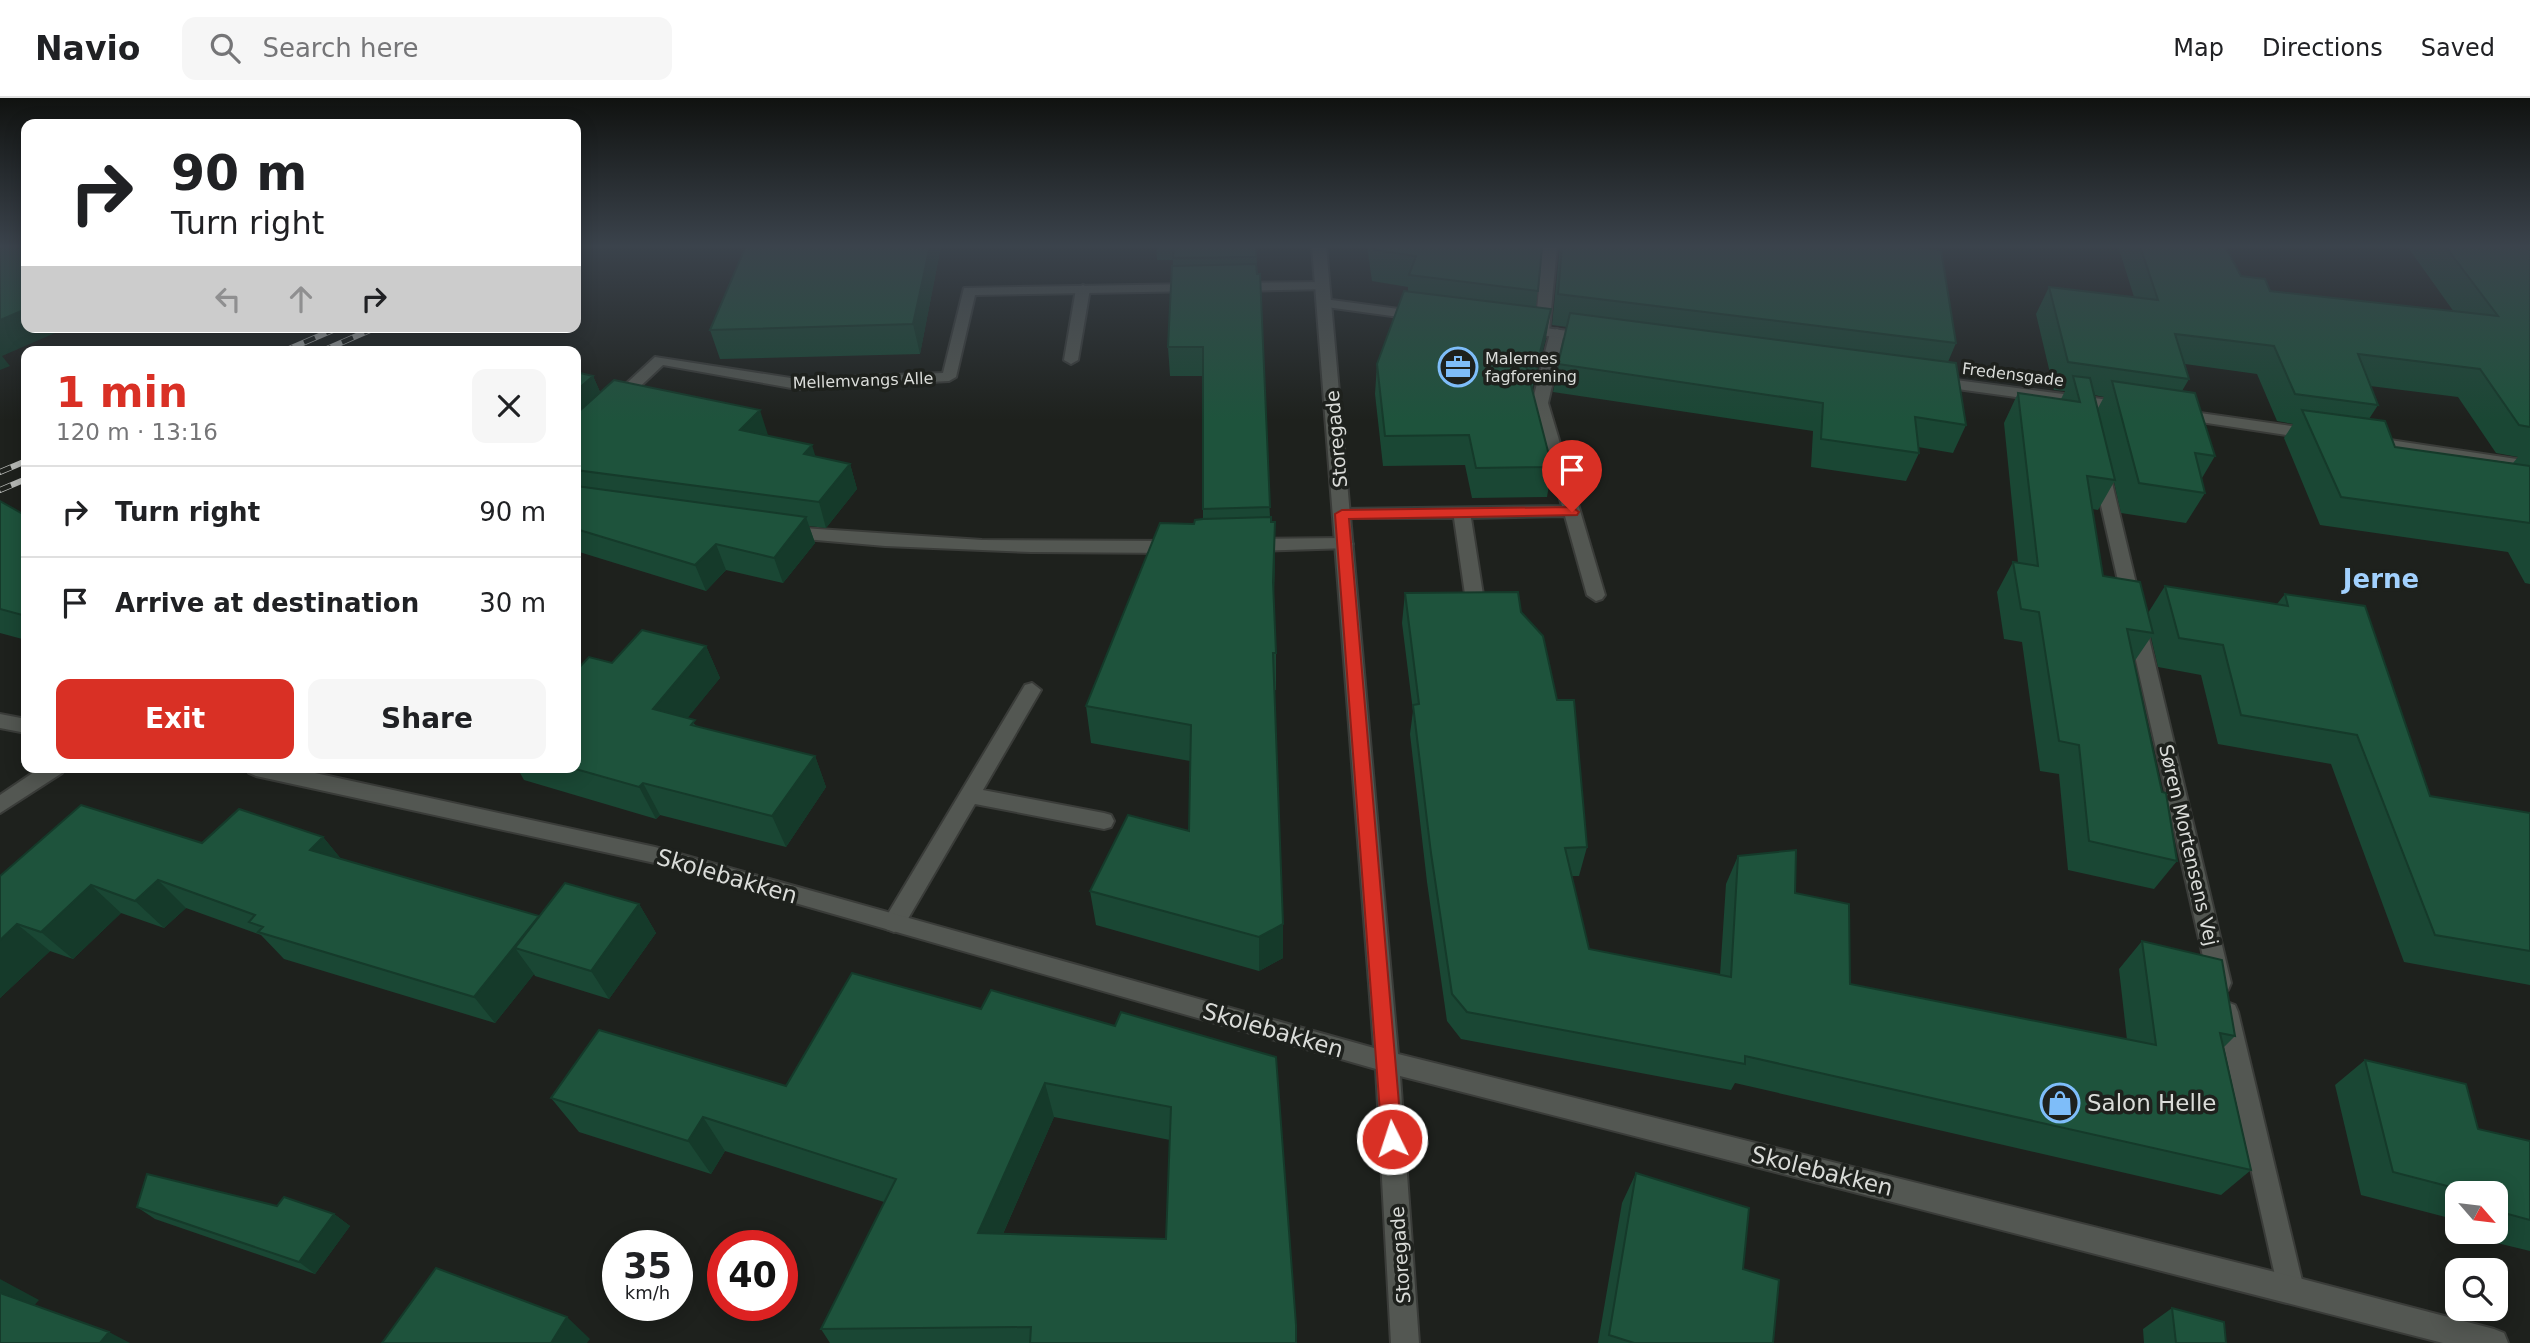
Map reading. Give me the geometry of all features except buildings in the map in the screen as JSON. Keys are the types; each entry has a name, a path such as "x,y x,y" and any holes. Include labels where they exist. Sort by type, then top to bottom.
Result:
{"street":[{"name":"Mellemvangs Alle","path":"581,433 660,360 797,384 949,377 966,304"},
{"name":"Storegade","path":"1324,304 1387,1062 1405,1343"},
{"path":"1333,304 1433,317"},
{"path":"1550,304 1550,332 1540,403 1596,595"},
{"path":"1502,326 1612,340"},
{"name":"Fredensgade","path":"1918,380 2138,409"},
{"path":"2084,401 2091,428"},
{"path":"2165,413 2327,436"},
{"path":"2354,440 2530,466"},
{"name":"Søren Mortensens Vej","path":"2097,455 2291,1289"},
{"path":"1342,514 1572,512"},
{"path":"1462,513 1475,601"},
{"path":"774,531 905,543 1062,548 1196,546"},
{"path":"1237,546 1345,544"},
{"path":"894,923 1032,690"},
{"path":"0,721 21,725"},
{"path":"0,806 48,773"},
{"name":"Skolebakken","path":"279,773 655,855 1387,1062 2291,1289 2494,1343"},
{"path":"970,795 1104,821"}],"lane":[{"path":"1071,360 1080,304"}],"railway":[{"path":"296,346 326,333"},
{"path":"334,346 363,333"},
{"path":"0,472 21,463"},
{"path":"0,490 21,481"}],"place":[{"name":"Malernes fagforening","path":"1458,367"},
{"name":"Salon Helle","path":"2060,1103"}],"district":[{"name":"Jerne","path":"2381,579"}],"route":[{"path":"1392,1139 1342,514 1572,512"}]}
